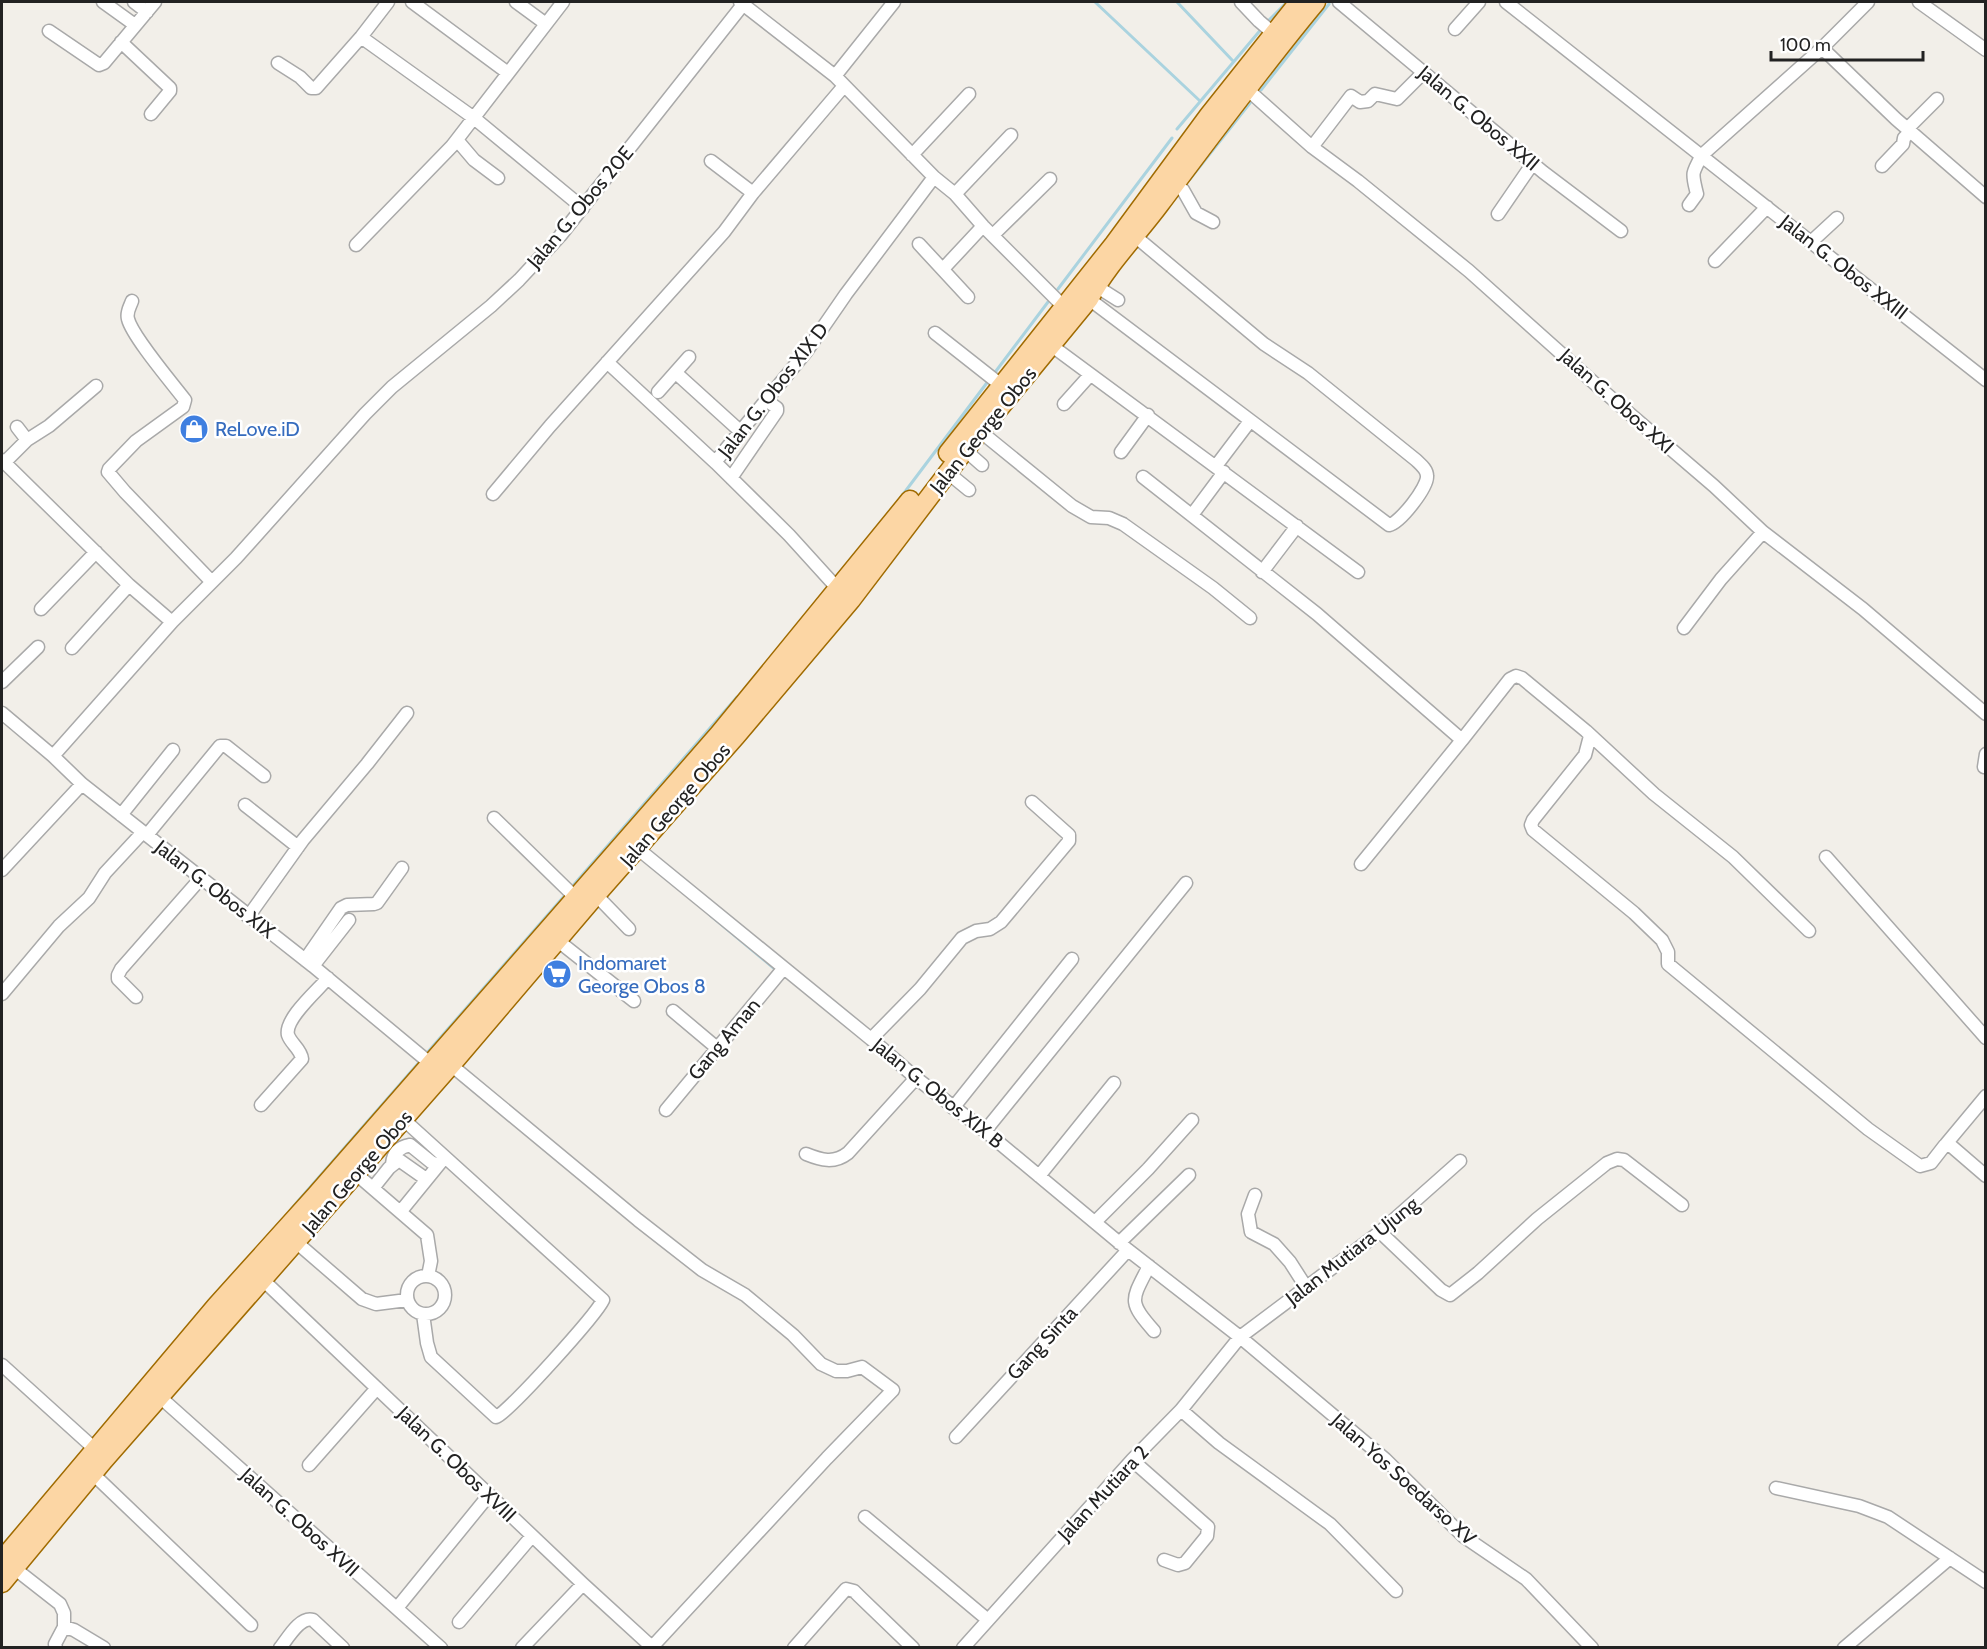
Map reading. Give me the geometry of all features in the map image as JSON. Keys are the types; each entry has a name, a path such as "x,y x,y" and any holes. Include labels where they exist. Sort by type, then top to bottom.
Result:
{"main road":[{"name":"Jalan George Obos","path":"2,1583 8,1564 96,1450 216,1306 719,734 897,518 1114,243 1271,31 1303,2"},
{"name":"Jalan George Obos","path":"8,1564 263,1280 299,1245 356,1173 407,1122 455,1067 596,894 736,736 851,600 947,472 1052,346 1248,90 1271,31"}],"street":[{"path":"104,2 135,25"},
{"path":"134,2 147,12"},
{"path":"49,31 99,65 104,63 155,2"},
{"path":"278,63 300,77 311,88 316,88 362,37 388,2"},
{"path":"412,2 508,73"},
{"path":"516,2 546,24"},
{"path":"356,245 457,140 563,2"},
{"path":"743,2 835,76 934,177 956,194 983,226 1063,306"},
{"name":"Jalan G. Obos 20E","path":"53,756 172,622 236,558 346,434 392,387 491,306 560,236 743,2"},
{"path":"835,76 894,2"},
{"path":"1241,2 1271,31"},
{"name":"Jalan G. Obos XXII","path":"1339,2 1533,163 1621,231"},
{"path":"1455,29 1479,2"},
{"name":"Jalan G. Obos XXIII","path":"1506,2 1986,380"},
{"path":"1689,205 1697,195 1692,178 1701,155 1822,48 1868,2"},
{"path":"1919,2 1986,50"},
{"path":"362,37 474,118 583,208"},
{"path":"121,42 170,88 151,114"},
{"path":"1822,48 1908,130 1986,197"},
{"path":"1312,147 1351,96 1360,102 1368,101 1375,94 1397,99 1424,72"},
{"path":"493,494 550,426 724,232 753,193 844,86"},
{"name":"Jalan G. Obos XXI","path":"1248,90 1312,147 1358,181 1469,271 1714,486 1763,532 1863,609 1986,714"},
{"path":"912,155 969,94"},
{"path":"1882,166 1903,144 1908,130 1937,99"},
{"path":"956,194 1011,135"},
{"path":"457,140 474,160 498,178"},
{"path":"711,161 753,193"},
{"path":"1498,214 1533,163"},
{"name":"Jalan G. Obos XIX D","path":"838,589 789,535 716,463 719,456 806,352 846,294 934,177"},
{"path":"993,236 1050,178"},
{"path":"1175,184 1183,190 1196,213 1213,222"},
{"path":"1715,261 1767,207"},
{"path":"1811,242 1837,218"},
{"path":"943,269 983,226"},
{"path":"1093,292 1250,421 1389,525 1399,520 1426,483 1425,469 1308,373 1264,344 1136,237"},
{"path":"919,244 968,297"},
{"path":"1093,292 1118,300"},
{"path":"132,301 128,320 185,403 183,407 136,441 108,472 211,581"},
{"path":"935,333 1001,385"},
{"path":"1052,346 1358,572"},
{"path":"658,392 689,357"},
{"path":"608,362 716,463"},
{"path":"676,373 740,431"},
{"path":"1064,404 1090,375"},
{"path":"96,386 3,461 129,585 172,622"},
{"path":"731,478 777,411 777,408 766,400"},
{"path":"1120,452 1148,415"},
{"path":"1192,515 1250,421"},
{"path":"17,427 27,440"},
{"path":"981,432 1072,506 1091,517 1115,520 1132,530 1214,588 1250,618"},
{"path":"965,450 982,465"},
{"path":"947,472 969,490"},
{"path":"1143,477 1317,614 1462,740"},
{"path":"1262,572 1297,526"},
{"path":"1684,628 1721,579 1763,532"},
{"path":"42,609 96,552"},
{"path":"72,648 129,585"},
{"path":"2,682 38,647"},
{"path":"1361,864 1506,683 1516,676 1533,687 1590,735 1654,794 1733,857 1809,931"},
{"name":"Jalan G. Obos XIX","path":"2,713 82,784 328,978 430,1064"},
{"path":"249,916 298,847 407,713"},
{"path":"1590,735 1586,753 1531,825 1533,830 1634,913 1662,940 1668,952 1668,964 1868,1129 1920,1166 1931,1163 1986,1095"},
{"path":"2,994 68,917 88,898 105,873 145,833 220,746 226,746 264,776"},
{"path":"121,815 172,750"},
{"path":"2,870 82,784"},
{"path":"871,1039 920,989 962,938 976,931 990,929 1001,922 1069,841 1069,835 1032,802"},
{"path":"245,805 298,847"},
{"path":"494,818 576,897"},
{"name":"Jalan G. Obos XIX B","path":"637,848 916,1078 1240,1337"},
{"path":"1826,857 1986,1038"},
{"path":"309,963 341,908 347,905 377,903 402,868"},
{"path":"136,998 118,979 120,969 201,878"},
{"path":"985,1131 1186,883"},
{"path":"596,894 629,929"},
{"path":"309,963 349,920"},
{"path":"557,940 634,1001"},
{"path":"953,1108 1072,959"},
{"name":"Gang Aman","path":"666,1110 783,969"},
{"path":"261,1105 302,1059 300,1052 289,1037 288,1029 293,1018 328,978"},
{"path":"673,1011 717,1048"},
{"path":"455,1067 656,1234 702,1270 745,1295 793,1335 821,1364 836,1371 862,1367 893,1390 652,1647"},
{"path":"806,1154 820,1159 836,1161 841,1159 916,1078"},
{"path":"1039,1176 1114,1083"},
{"path":"1095,1222 1148,1169 1192,1120"},
{"path":"407,1122 442,1161 603,1300 543,1371 508,1408 499,1416 494,1417 431,1357 423,1314"},
{"path":"1947,1144 1986,1176"},
{"path":"392,1164 397,1150 410,1145 430,1162 442,1161"},
{"path":"373,1188 396,1160 402,1160 426,1179"},
{"path":"1380,1232 1441,1290 1450,1294 1466,1283 1537,1220 1607,1163 1614,1160 1624,1160 1682,1205"},
{"path":"400,1211 442,1161"},
{"name":"Jalan Mutiara Ujung","path":"1240,1337 1380,1232 1460,1161"},
{"path":"356,1173 427,1235 431,1261 428,1276"},
{"name":"Gang Sinta","path":"956,1437 1189,1175"},
{"path":"1255,1195 1248,1214 1251,1232 1274,1244 1290,1262 1306,1287"},
{"path":"299,1245 362,1299 376,1304 407,1300"},
{"path":"1149,1266 1137,1288 1134,1304 1139,1314 1154,1331"},
{"path":"428,1276 441,1283 444,1290 445,1298 437,1310 430,1314 413,1310 407,1300 409,1286 414,1280 428,1276"},
{"name":"Jalan G. Obos XVIII","path":"263,1280 652,1647"},
{"name":"Jalan Mutiara 2","path":"963,1647 1132,1460 1181,1410 1240,1337"},
{"name":"Jalan Yos Soedarso XV","path":"1240,1337 1385,1459 1463,1536 1526,1579 1592,1647"},
{"path":"2,1365 96,1450"},
{"path":"309,1465 377,1388"},
{"name":"Jalan G. Obos XVII","path":"160,1397 441,1647"},
{"path":"1181,1410 1220,1443 1330,1524 1395,1591"},
{"path":"1132,1460 1208,1527 1207,1536 1185,1563 1178,1565 1164,1560"},
{"path":"92,1473 251,1625"},
{"path":"1776,1488 1838,1501 1888,1517 1986,1582"},
{"path":"397,1608 489,1495"},
{"path":"865,1517 988,1620"},
{"path":"459,1622 532,1536"},
{"path":"1844,1647 1950,1558"},
{"path":"8,1564 60,1604 64,1613 64,1627 55,1644 56,1647"},
{"path":"522,1647 583,1584"},
{"path":"794,1647 842,1592 849,1589 860,1596 913,1647"},
{"path":"280,1647 305,1619 309,1619 343,1647"},
{"path":"64,1627 104,1647"}],"waterway":[{"path":"1095,2 1200,101"},
{"path":"1177,2 1233,61"},
{"path":"1267,22 1287,2"},
{"path":"1261,90 1329,4"},
{"path":"1177,129 1263,27"},
{"path":"1190,179 1250,103"},
{"path":"1058,289 1172,138"},
{"path":"993,375 1048,302"},
{"path":"901,497 989,380"},
{"path":"570,889 737,697"},
{"path":"426,1054 566,894"},
{"path":"710,915 776,970"},
{"path":"292,1208 422,1059"}],"place":[{"name":"ReLove.iD","path":"194,429"},
{"name":"Indomaret George Obos 8","path":"557,974"}]}
